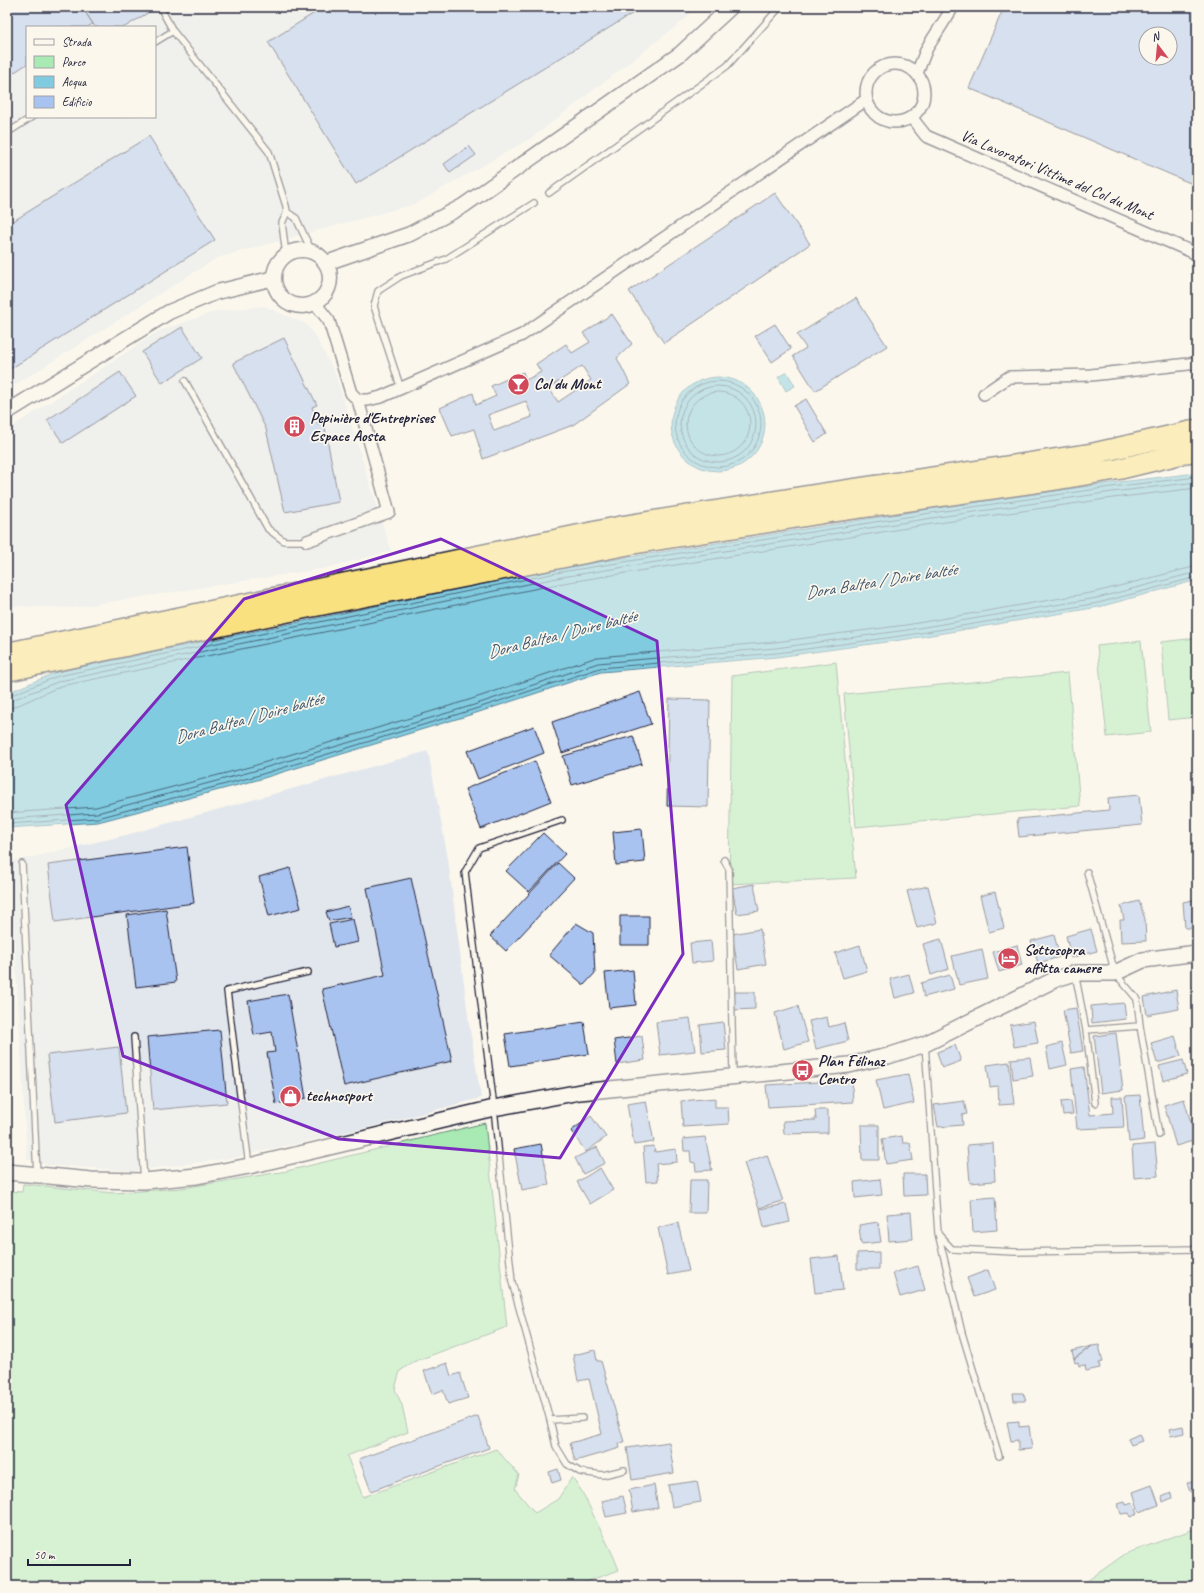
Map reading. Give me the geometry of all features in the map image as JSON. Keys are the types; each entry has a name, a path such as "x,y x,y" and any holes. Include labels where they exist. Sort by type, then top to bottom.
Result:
{"highway":[{"path":"7,653 623,526 820,494 1091,454 1197,430"},
{"path":"7,671 313,606 631,544 824,513 1060,479 1118,469 1197,450"}],"main road":[{"path":"7,1172 91,1180 144,1181 197,1176 249,1166 494,1108 580,1092 733,1078 849,1065 888,1056 925,1044 1056,979 1075,973 1115,973 1143,960 1197,953"}],"street":[{"path":"326,264 410,234 463,206 680,54 731,7"},
{"path":"916,73 927,48 953,7"},
{"path":"890,64 899,64 908,66 916,73 922,81 924,91 923,101 919,110 911,117 903,121 893,122 876,116 870,109 866,100 868,81 873,73 881,67 890,64"},
{"path":"358,400 368,400 381,397 522,336 866,100"},
{"name":"Via Lavoratori Vittime del Col du Mont","path":"911,117 926,136 1197,254"},
{"path":"299,251 312,252 320,257 326,264 330,281 327,290 322,297 315,302 304,306 293,304 283,298 277,289 274,278 276,269 286,255 299,251"},
{"path":"7,412 169,312 217,292 274,278"},
{"path":"307,541 389,512 358,400 351,393 329,321 315,302"},
{"path":"984,394 1009,378 1091,375 1197,363"}],"lane":[{"path":"161,7 173,31 269,152 287,212 296,218 312,252"},
{"path":"549,193 727,66 780,7"},
{"path":"156,41 173,31"},
{"path":"7,133 30,118"},
{"path":"401,389 374,306 378,291 402,276 446,259 534,203"},
{"path":"286,255 282,223 287,212"},
{"path":"185,381 268,529 284,541 307,541"},
{"path":"562,820 479,848 465,872 494,1108 512,1282 556,1446 567,1464 580,1472 603,1475 624,1470"},
{"path":"724,860 729,869 733,1078"},
{"path":"22,864 37,1175"},
{"path":"1087,872 1115,973 1137,999 1140,1026 1159,1134"},
{"path":"249,1166 227,991 308,972"},
{"path":"1075,973 1086,1030 1095,1103"},
{"path":"1086,1030 1140,1026"},
{"path":"134,1037 144,1181"},
{"path":"925,1044 938,1233 962,1333 999,1456"},
{"path":"938,1233 952,1249 1015,1252 1197,1249"},
{"path":"550,1420 582,1418"}],"highlighted area":[{"path":"441,539 657,641 683,954 560,1158 339,1139 123,1056 66,805 244,599"}],"shaded area":[{"path":"7,7 696,7 683,21 533,137 415,204 217,258 7,390"},
{"path":"264,306 306,324 316,337 335,373 391,551 327,568 72,608 7,606 7,430 159,331 217,311"},
{"path":"428,751 448,859 469,1023 481,1098 379,1125 232,1158 133,1171 48,1165 27,1159 10,862 126,835"}],"green space":[{"path":"1197,638 1197,717 1168,720 1161,642"},
{"path":"1141,641 1151,732 1107,737 1097,646"},
{"path":"836,662 856,878 729,884 732,676"},
{"path":"1068,673 1080,806 856,827 844,694"},
{"path":"485,1123 507,1327 413,1362 400,1371 395,1389 402,1405 408,1432 347,1456 363,1497 496,1449 519,1475 515,1489 535,1513 558,1499 572,1477 586,1499 612,1552 619,1570 574,1586 7,1586 7,1191 22,1192 23,1184 114,1193 182,1188 287,1171"},
{"path":"1197,1528 1197,1586 1080,1586 1125,1554"}],"water":[{"path":"787,372 795,386 786,391 778,377"},
{"path":"718,377 736,381 751,391 761,406 765,424 761,442 751,457 736,467 718,471 700,467 685,457 675,442 671,424 675,406 685,391 700,381"},
{"name":"Dora Baltea / Doire baltée","path":"1197,473 1197,580 1099,607 908,639 777,657 601,672 476,713 257,780 98,822 7,828 7,693 57,672 561,568 930,509 1111,483"}],"building":[{"path":"7,7 82,7 93,24 89,26 26,26 26,65 7,77"},
{"path":"82,7 153,7 154,9 127,26 94,26"},
{"path":"324,7 643,7 356,184 268,42"},
{"path":"1004,7 1197,7 1197,186 969,88"},
{"path":"149,136 215,240 7,371 7,225"},
{"path":"469,146 476,155 450,173 444,164"},
{"path":"775,193 810,244 664,343 629,291"},
{"path":"856,298 887,346 815,391 793,356 806,348 797,335"},
{"path":"612,314 632,344 617,358 630,384 573,425 483,459 474,429 452,436 440,408 473,393 476,405 496,396 491,386 523,372 526,380 541,372 536,364 566,344 572,353 590,342 583,333","holes":["582,366 591,380 558,402 549,388","526,401 532,417 494,431 488,415"]},
{"path":"775,324 791,349 772,362 755,336"},
{"path":"182,327 202,358 162,383 142,352"},
{"name":"Pepinière d'Entreprises Espace Aosta","path":"284,338 317,405 312,407 318,424 324,422 339,502 285,512 266,429 233,363"},
{"path":"120,372 136,396 63,443 47,420"},
{"path":"806,399 827,434 815,442 794,406"},
{"path":"640,692 651,724 562,753 552,722"},
{"path":"669,699 710,700 708,807 667,806"},
{"path":"534,726 544,753 478,779 467,751"},
{"path":"633,736 642,764 572,785 563,756"},
{"path":"535,761 551,801 481,829 465,789"},
{"path":"1139,795 1142,825 1019,837 1017,819 1109,810 1108,798"},
{"path":"642,829 645,862 616,865 613,832"},
{"path":"543,833 565,854 529,892 506,871"},
{"path":"187,847 194,903 55,922 48,865"},
{"path":"558,863 574,878 506,951 490,936"},
{"path":"290,868 301,908 269,916 259,877"},
{"path":"411,878 452,1061 344,1086 322,989 385,975 367,888"},
{"path":"754,884 759,911 737,914 732,888"},
{"path":"928,886 937,923 917,928 907,891"},
{"path":"995,892 1004,928 989,932 980,896"},
{"path":"1197,899 1197,928 1185,928 1183,902"},
{"path":"1139,901 1145,919 1146,941 1121,942 1120,920 1124,920 1121,906"},
{"path":"348,906 351,917 329,921 326,912"},
{"path":"166,909 176,982 136,987 127,915"},
{"path":"620,916 649,916 649,945 620,945"},
{"path":"353,919 358,942 334,947 329,924"},
{"path":"576,923 593,933 595,973 584,985 549,955"},
{"path":"760,929 766,964 738,969 732,934"},
{"path":"1091,929 1097,951 1071,958 1066,936"},
{"path":"1054,935 1060,957 1038,963 1031,941"},
{"path":"941,939 949,969 931,975 923,944"},
{"path":"711,941 713,961 692,963 690,943"},
{"path":"860,945 867,971 843,978 835,953"},
{"name":"Sottosopra affitta camere","path":"1017,945 1022,965 999,972 993,952"},
{"path":"982,949 988,979 959,985 952,956"},
{"path":"633,970 636,1005 609,1008 605,973"},
{"path":"909,974 914,993 895,998 890,979"},
{"path":"950,975 954,989 924,997 921,983"},
{"path":"1197,985 1197,1002 1193,986"},
{"path":"1176,990 1179,1009 1147,1015 1144,997"},
{"path":"733,992 755,992 755,1009 734,1010"},
{"path":"288,994 306,1098 276,1104 267,1053 275,1052 272,1032 254,1035 248,1001"},
{"path":"1124,1003 1126,1019 1092,1023 1091,1006"},
{"path":"798,1006 808,1042 784,1049 775,1013"},
{"path":"1076,1008 1083,1051 1071,1053 1063,1010"},
{"path":"827,1017 829,1027 844,1023 848,1041 816,1049 809,1021"},
{"path":"690,1018 695,1051 660,1055 656,1022"},
{"path":"1034,1021 1038,1043 1014,1047 1010,1025"},
{"path":"584,1022 589,1054 510,1066 505,1034"},
{"path":"723,1022 726,1050 702,1052 700,1025"},
{"path":"220,1030 227,1103 153,1110 147,1037"},
{"path":"1116,1033 1123,1090 1101,1093 1094,1036"},
{"path":"642,1036 645,1060 617,1064 614,1040"},
{"path":"1175,1036 1181,1056 1157,1063 1151,1043"},
{"path":"1062,1043 1067,1065 1050,1069 1046,1047"},
{"path":"955,1045 961,1061 942,1068 937,1052"},
{"path":"119,1047 126,1113 55,1122 47,1055"},
{"path":"1030,1057 1033,1076 1013,1079 1011,1059"},
{"path":"1183,1060 1187,1074 1163,1081 1159,1066"},
{"path":"1009,1062 1014,1104 999,1105 998,1086 990,1087 987,1065"},
{"path":"1084,1067 1090,1115 1113,1113 1112,1097 1122,1097 1124,1127 1077,1129 1071,1069"},
{"path":"908,1074 914,1103 883,1110 876,1080"},
{"path":"852,1080 853,1102 768,1107 766,1085"},
{"path":"1140,1095 1144,1140 1129,1142 1125,1096"},
{"path":"715,1098 715,1107 728,1107 729,1124 683,1127 681,1101"},
{"path":"1184,1099 1196,1140 1176,1146 1164,1105"},
{"path":"646,1101 654,1142 634,1145 627,1104"},
{"path":"964,1101 967,1114 962,1115 963,1125 938,1127 934,1105"},
{"path":"1071,1101 1073,1114 1063,1115 1061,1102"},
{"path":"815,1110 828,1110 828,1133 784,1134 783,1121 816,1120"},
{"path":"591,1116 606,1137 586,1152 571,1131"},
{"path":"861,1125 879,1125 879,1160 862,1160"},
{"path":"902,1136 903,1143 910,1143 913,1160 886,1164 882,1139"},
{"path":"705,1137 712,1170 696,1171 695,1163 691,1162 690,1151 684,1151 683,1139"},
{"path":"993,1143 995,1181 970,1183 967,1145"},
{"path":"541,1144 549,1185 522,1190 514,1149"},
{"path":"1155,1144 1158,1176 1134,1178 1132,1146"},
{"path":"654,1146 655,1152 676,1149 677,1162 656,1164 658,1181 646,1182 643,1147"},
{"path":"597,1147 605,1163 583,1174 575,1158"},
{"path":"767,1155 783,1201 759,1208 744,1163"},
{"path":"600,1168 613,1190 590,1204 577,1182"},
{"path":"903,1174 925,1174 926,1195 904,1196"},
{"path":"880,1179 882,1195 855,1198 854,1182"},
{"path":"690,1180 707,1180 706,1213 689,1213"},
{"path":"995,1197 997,1230 973,1232 971,1199"},
{"path":"786,1204 790,1222 764,1228 760,1209"},
{"path":"911,1212 913,1239 889,1241 887,1214"},
{"path":"878,1222 881,1242 861,1244 859,1225"},
{"path":"678,1223 689,1271 668,1275 658,1228"},
{"path":"879,1252 879,1269 857,1269 857,1253"},
{"path":"839,1256 843,1290 815,1293 811,1259"},
{"path":"918,1266 925,1290 900,1297 893,1273"},
{"path":"988,1270 995,1290 974,1297 967,1278"},
{"path":"1099,1345 1103,1362 1099,1363 1100,1368 1086,1371 1085,1365 1079,1366 1078,1362 1075,1363 1074,1359 1078,1356 1092,1346"},
{"path":"1092,1346 1078,1356 1074,1359 1072,1351"},
{"path":"595,1350 597,1361 601,1361 624,1442 619,1444 620,1448 575,1461 570,1443 602,1434 589,1379 578,1381 573,1355"},
{"path":"447,1363 451,1376 460,1373 468,1398 448,1404 443,1390 432,1394 424,1371"},
{"path":"1013,1393 1023,1393 1026,1401 1014,1401"},
{"path":"478,1416 489,1448 371,1491 359,1459"},
{"path":"1019,1421 1019,1427 1029,1426 1032,1449 1018,1450 1018,1440 1011,1441 1007,1422"},
{"path":"1183,1426 1184,1433 1171,1436 1169,1429"},
{"path":"1139,1434 1142,1441 1131,1445 1128,1439"},
{"path":"669,1442 674,1473 632,1480 627,1448"},
{"path":"558,1469 561,1480 552,1483 549,1472"},
{"path":"1197,1479 1197,1490 1190,1492 1187,1483"},
{"path":"697,1481 701,1502 672,1507 668,1485"},
{"path":"654,1485 658,1508 633,1512 629,1490"},
{"path":"1152,1485 1159,1505 1139,1512 1133,1492"},
{"path":"1171,1493 1172,1498 1163,1502 1162,1497"},
{"path":"623,1496 627,1513 606,1517 602,1501"},
{"path":"1125,1502 1126,1505 1133,1503 1137,1514 1130,1517 1129,1513 1121,1514 1118,1504"}],"place":[{"name":"Col du Mont","path":"518,384"},
{"name":"Pepinière d'Entreprises Espace Aosta","path":"295,427"},
{"name":"Sottosopra affitta camere","path":"1008,959"},
{"name":"Plan Félinaz Centro","path":"802,1070"},
{"name":"technosport","path":"290,1096"}]}
